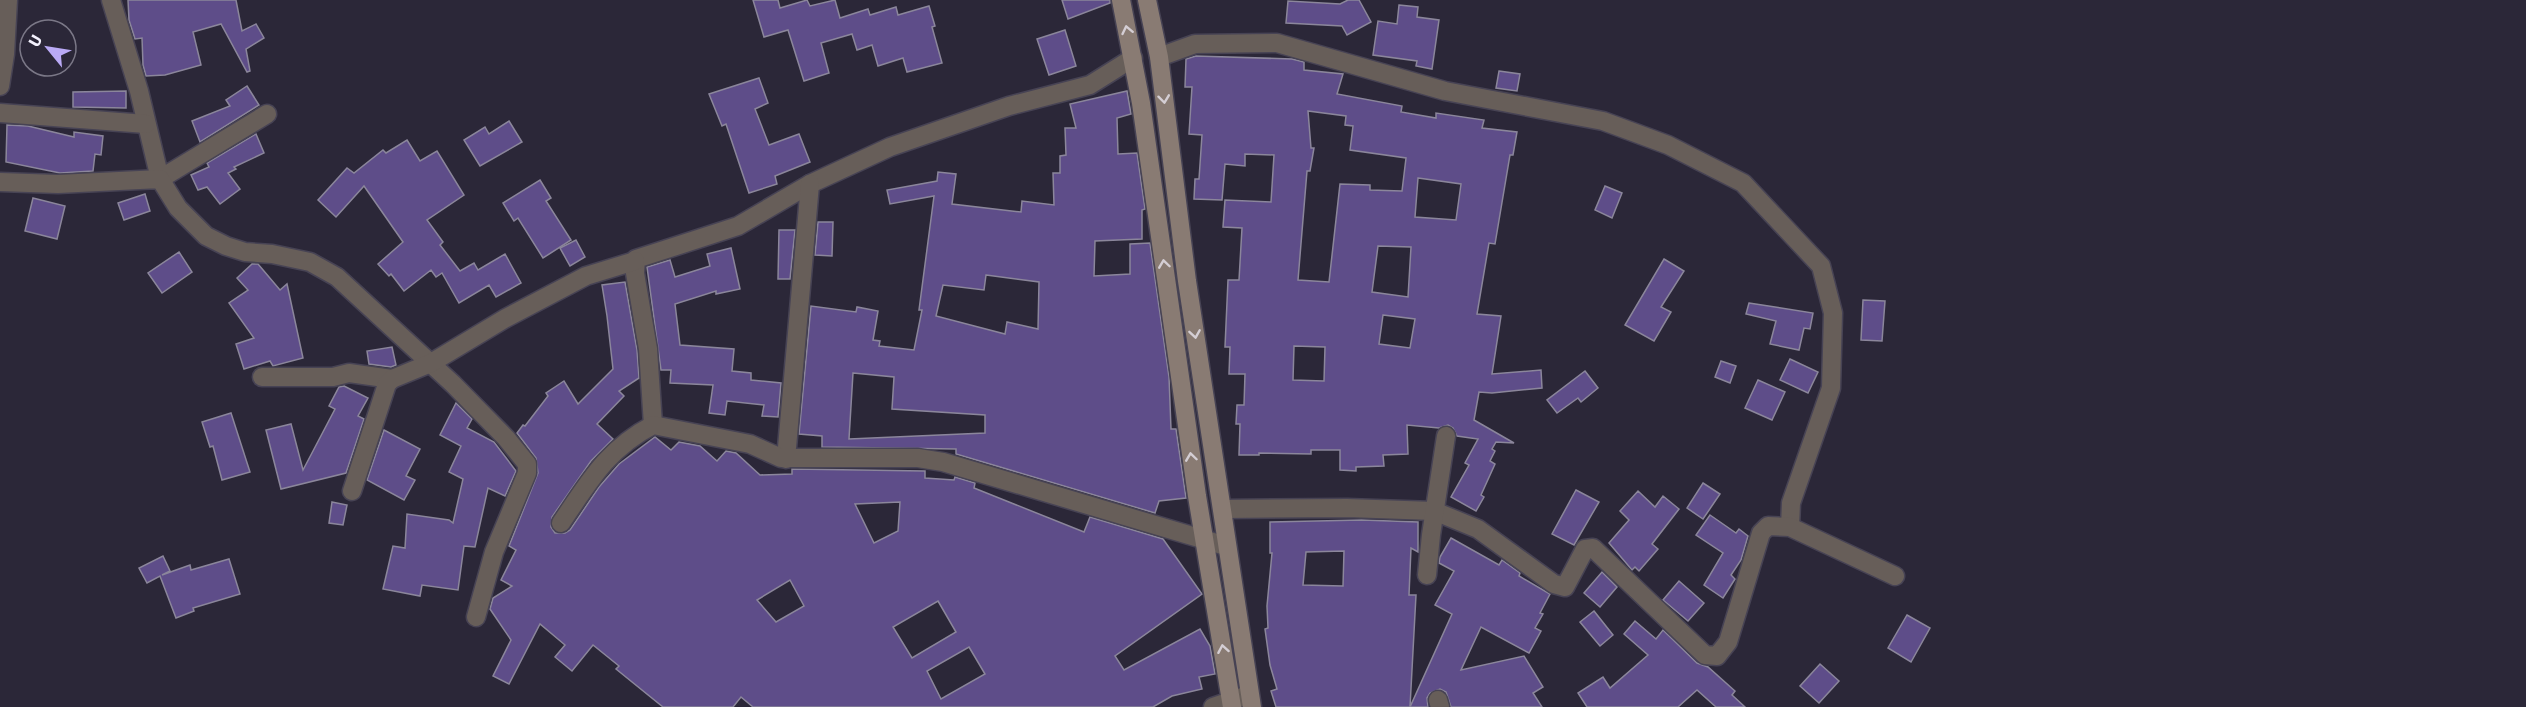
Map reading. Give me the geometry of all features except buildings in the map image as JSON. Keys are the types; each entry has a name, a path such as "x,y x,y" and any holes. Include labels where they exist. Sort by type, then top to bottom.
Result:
{"main road":[{"path":"1121,0 1133,58 1204,540 1232,704"},
{"path":"1147,0 1159,57 1187,282 1251,701"}],"street":[{"path":"0,86 5,54 8,0"},
{"path":"111,0 139,91 160,179 178,208 206,236 226,246 245,252 293,257 324,268 337,277 431,363 506,438 527,464 527,472 494,552 477,617"},
{"path":"1159,57 1195,44 1277,44 1445,91 1603,121 1668,144 1743,183 1821,266 1833,313 1831,388 1791,503 1790,527"},
{"path":"352,491 387,384 393,379 431,363 506,318 586,276 738,226 810,184 890,147 1009,106 1090,85 1133,58"},
{"path":"0,113 146,124"},
{"path":"0,182 58,184 160,179 267,114"},
{"path":"786,459 810,184"},
{"path":"635,261 648,349 653,425"},
{"path":"261,377 333,377 349,373 393,379"},
{"path":"561,523 614,451 628,439 653,425 750,444 786,459 918,458 943,462 1226,546"},
{"path":"1427,575 1446,436"},
{"path":"1223,509 1347,508 1434,511 1478,530 1554,584 1565,587 1585,549 1593,548 1705,655 1717,656 1728,642 1761,533 1768,526 1790,527 1895,576"},
{"path":"1213,707 1251,701"}]}
